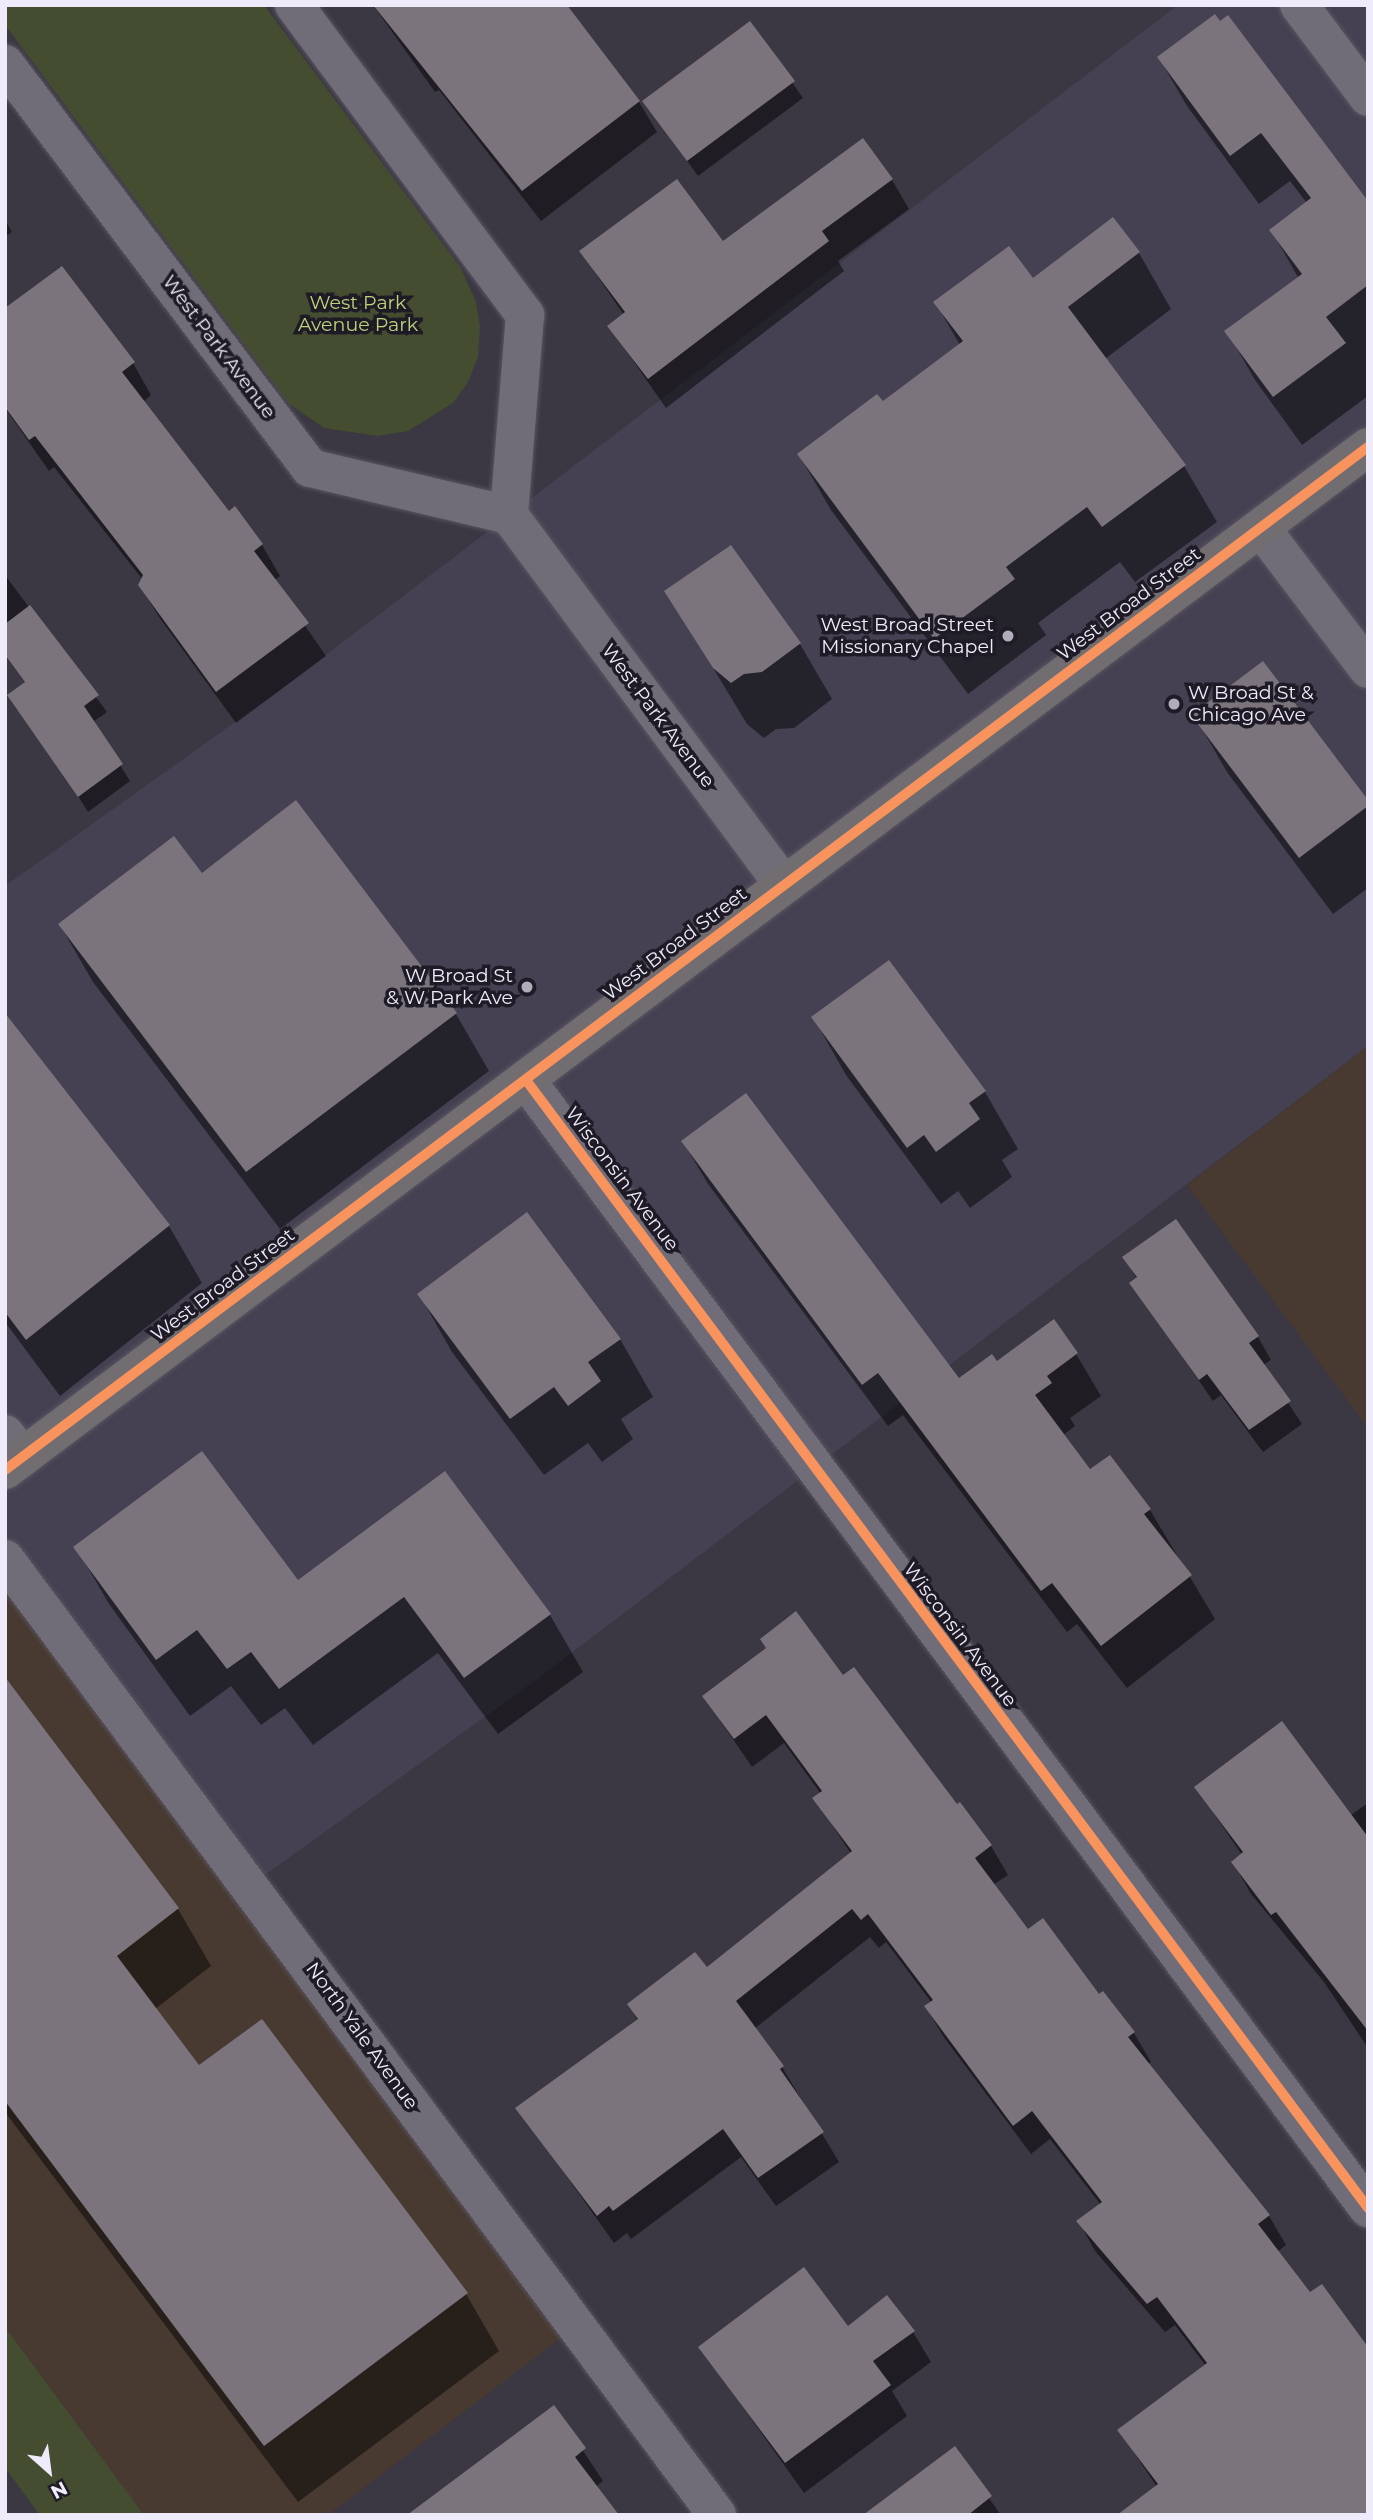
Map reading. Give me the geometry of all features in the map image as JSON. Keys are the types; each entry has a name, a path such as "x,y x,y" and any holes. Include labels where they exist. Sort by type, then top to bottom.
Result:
{"main road":[{"name":"West Broad Street","path":"11,1454 526,1080 783,884 1368,447"}],"street":[{"path":"294,5 525,315 509,515"},
{"path":"1298,5 1368,97"},
{"name":"West Park Avenue","path":"5,64 310,467 509,515 783,884"},
{"path":"1261,528 1368,669"},
{"name":"Wisconsin Avenue","path":"526,1080 1368,2208"},
{"name":"North Yale Avenue","path":"5,1559 717,2515"}],"shaded area":[{"path":"1178,5 1368,5 1368,1046 536,1680 251,1885 5,1559 5,886 280,690"},
{"path":"1368,1046 1368,1428 1187,1185"},
{"path":"5,1559 577,2326 328,2515 144,2515 5,2327"}],"green space":[{"name":"West Park Avenue Park","path":"5,5 264,5 461,268 476,302 480,327 478,357 468,382 453,403 408,431 378,436 324,428 288,403 5,25"},
{"path":"5,2327 144,2515 40,2515 5,2468"}],"building":[{"path":"373,5 567,5 640,101 522,191"},
{"path":"1215,14 1220,21 1228,15 1368,201 1368,285 1326,317 1346,343 1273,397 1224,331 1302,274 1269,230 1311,198 1261,133 1230,156 1157,57"},
{"path":"750,21 795,81 687,161 642,101"},
{"path":"863,138 893,179 822,231 829,241 648,379 607,326 625,312 579,251 677,179 723,241"},
{"path":"1113,217 1140,252 1068,307 1186,465 1102,527 1087,507 1006,567 1015,579 934,639 797,454 877,394 883,401 963,341 933,302 1009,246 1033,278"},
{"path":"62,266 135,362 122,372 229,511 235,506 263,544 254,551 309,623 216,692 138,585 143,575 35,436 29,440 5,407 5,308"},
{"path":"731,545 801,643 762,672 744,674 731,683 713,668 664,591"},
{"path":"30,605 99,695 84,706 123,764 78,797 7,695 25,682 5,655 5,624"},
{"path":"1263,661 1368,800 1368,806 1299,858 1191,715"},
{"path":"296,800 457,1013 246,1172 58,924 174,836 202,873"},
{"path":"889,960 986,1091 969,1103 980,1119 936,1152 924,1135 907,1148 811,1017"},
{"path":"5,1013 170,1225 26,1340 5,1312"},
{"path":"746,1093 959,1378 992,1354 997,1361 1054,1319 1078,1353 1047,1376 1052,1383 1035,1395 1090,1469 1110,1455 1151,1509 1144,1514 1192,1575 1101,1646 1052,1583 1041,1591 878,1373 862,1385 681,1141"},
{"path":"527,1212 621,1339 588,1362 601,1381 568,1406 554,1387 510,1419 417,1294"},
{"path":"1176,1219 1259,1336 1249,1343 1291,1401 1249,1430 1207,1374 1199,1380 1129,1283 1137,1277 1122,1257"},
{"path":"202,1451 298,1580 445,1471 551,1614 464,1678 404,1597 279,1689 251,1652 227,1669 197,1630 156,1660 73,1547"},
{"path":"796,1611 843,1675 854,1667 957,1804 960,1802 992,1845 975,1858 1028,1929 1043,1918 1099,1994 1103,1991 1135,2032 1128,2037 1270,2215 1258,2224 1310,2292 1322,2284 1368,2347 1368,2515 1117,2515 1158,2484 1117,2430 1207,2363 1157,2297 1147,2304 1076,2221 1102,2202 1032,2111 1013,2126 924,2006 933,2000 868,1914 861,1920 852,1909 736,2001 784,2066 780,2069 824,2132 758,2178 723,2129 613,2211 609,2206 597,2216 515,2108 638,2019 627,2004 695,1952 707,1967 852,1851 812,1798 822,1791 766,1715 734,1739 702,1696 766,1648 760,1639"},
{"path":"5,1677 179,1908 117,1956 199,2065 262,2019 468,2293 264,2446 5,2101"},
{"path":"1282,1721 1368,1837 1368,2031 1276,1912 1271,1915 1231,1862 1243,1852 1194,1787"},
{"path":"804,2267 848,2326 887,2295 915,2331 873,2361 891,2385 785,2463 698,2347"},
{"path":"554,2405 586,2448 575,2457 619,2515 407,2515"},
{"path":"955,2446 992,2496 968,2515 863,2515"}],"cycle path":[{"path":"5,1470 1368,447"},
{"path":"526,1080 1368,2208"}],"place":[{"name":"West Broad Street Missionary Chapel","path":"1008,636"},
{"name":"W Broad St & Chicago Ave","path":"1174,704"},
{"name":"W Broad St & W Park Ave","path":"527,987"}]}
